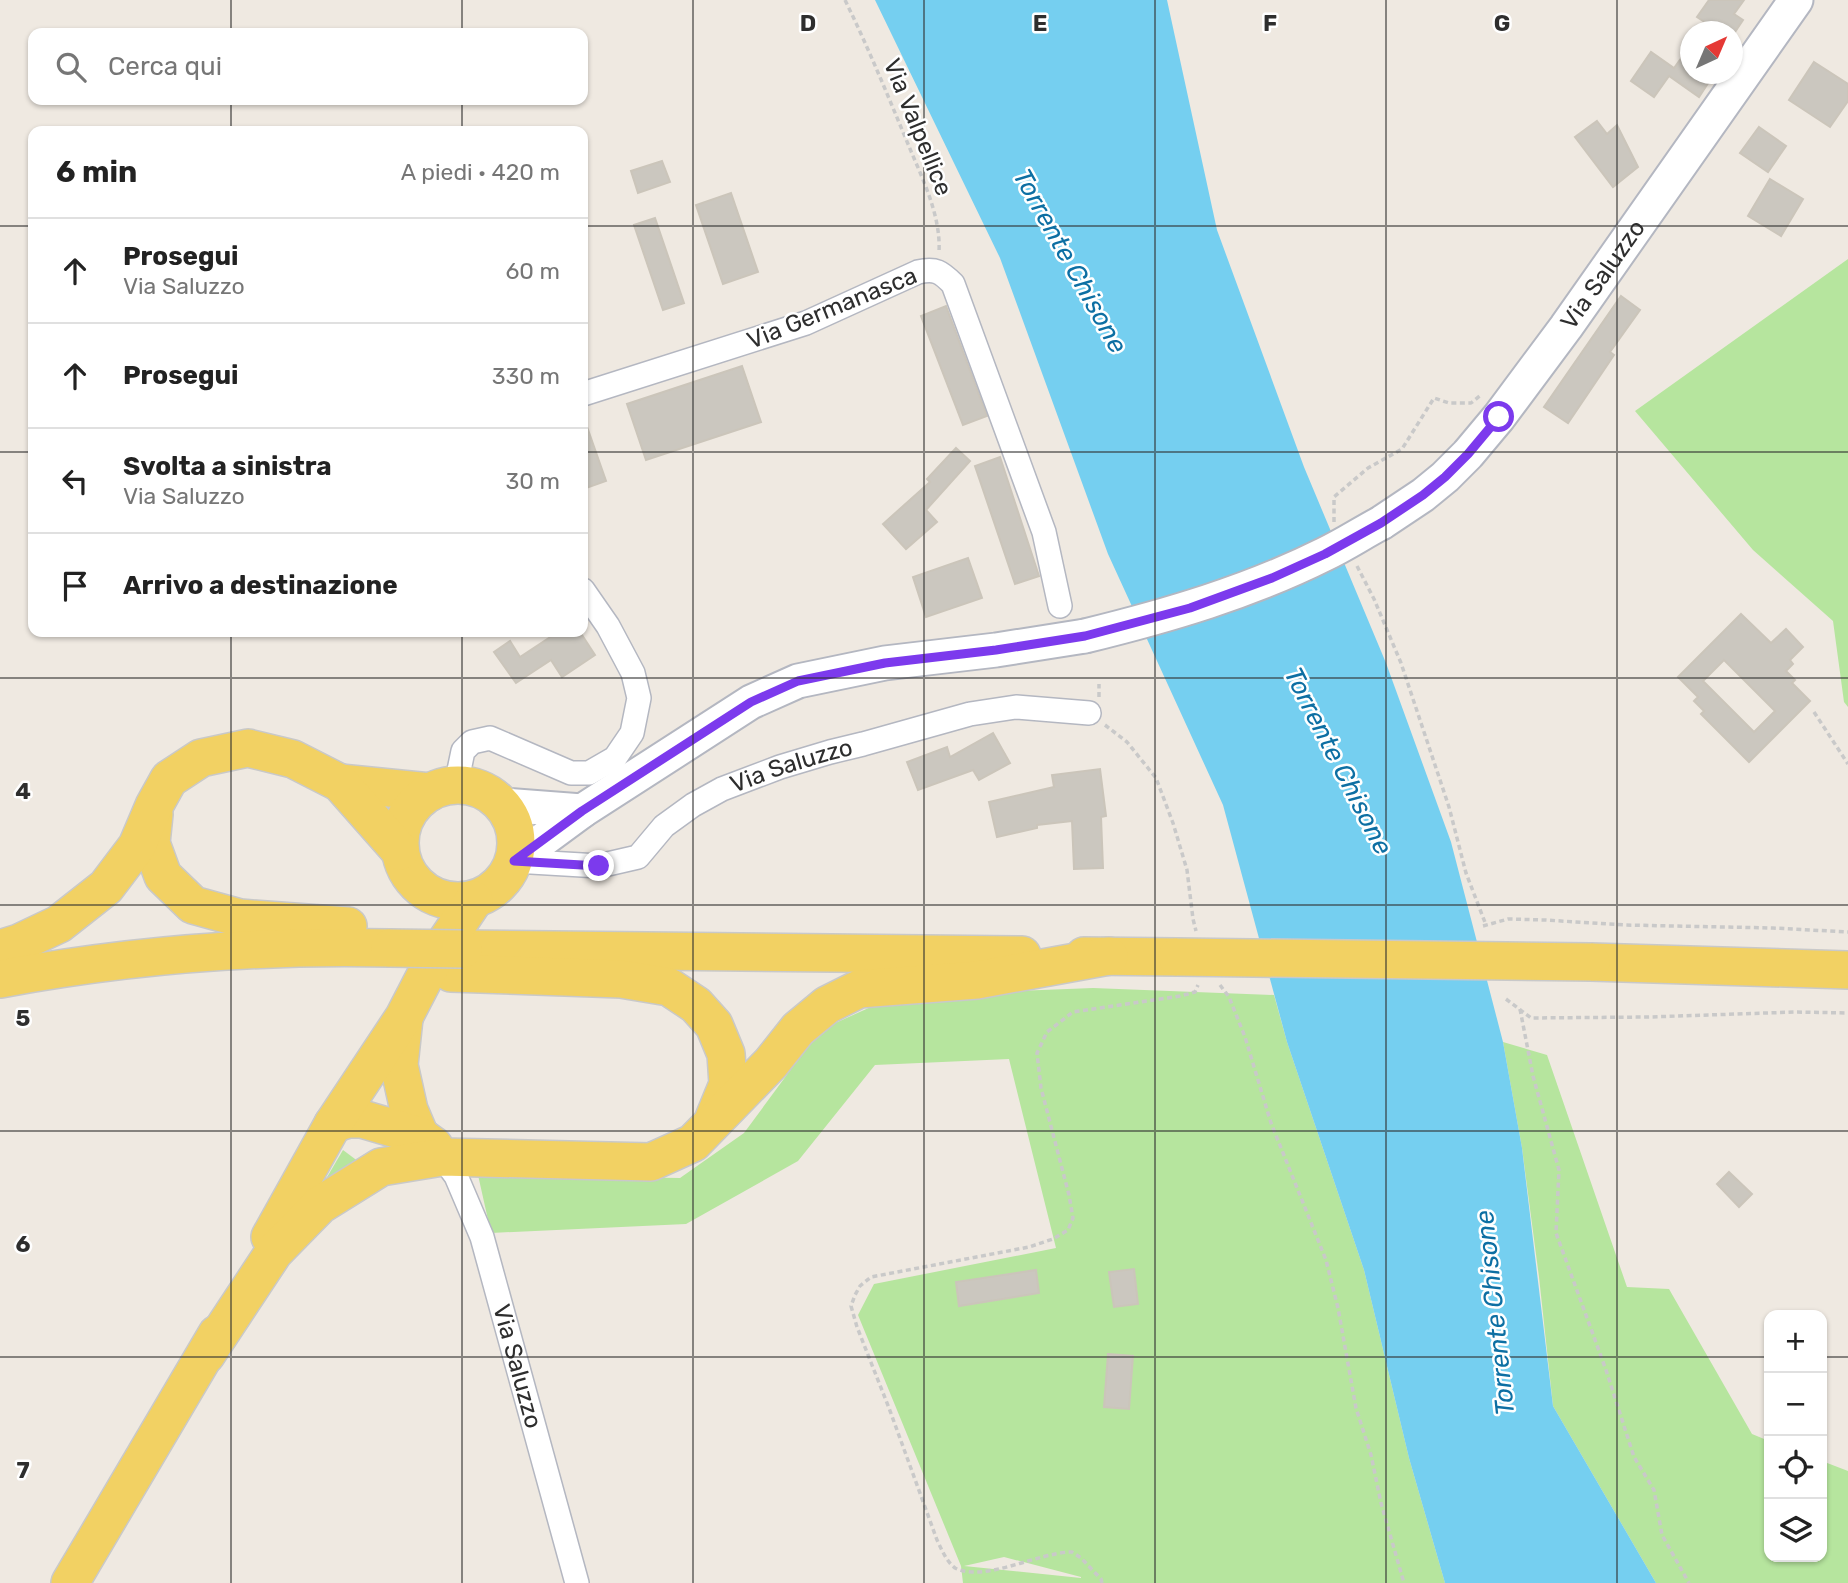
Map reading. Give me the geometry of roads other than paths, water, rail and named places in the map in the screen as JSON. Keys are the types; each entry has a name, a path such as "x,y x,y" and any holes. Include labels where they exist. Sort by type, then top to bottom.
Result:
{"main road":[{"name":"Via Saluzzo","path":"514,861 582,811 751,702 798,681 885,663 1085,636 1190,608 1272,578 1325,554 1381,523 1423,495 1468,454 1499,417 1566,327 1796,0"},
{"path":"0,949 60,924 106,887 137,846 169,779 201,758 248,748 293,759 340,783 400,851"},
{"path":"70,1583 206,1355 333,1124 404,1017 492,892 506,878 514,861 517,841 513,822 503,805 482,790 474,787 340,783"},
{"path":"443,788 416,802 400,833 400,851 406,870 458,943 669,987 696,1005 714,1025 726,1054 728,1084 710,1127"},
{"path":"503,805 582,811"},
{"path":"154,806 151,843 163,876 192,905 240,918 389,949"},
{"path":"418,886 435,897 454,902 458,943"},
{"path":"0,979 191,953 285,949 389,949 458,943 545,950 1591,962 1848,970"},
{"path":"333,1124 348,1119 362,1119 431,1146 651,1162 693,1143 771,1063 798,1029 827,1005 859,989 977,980 1109,956"},
{"path":"404,1017 399,1065 409,1110 431,1146"},
{"path":"333,1124 359,1158 381,1167"},
{"path":"206,1355 274,1252 320,1205 381,1167 431,1146"}],"street":[{"name":"Via Germanasca","path":"588,392 806,323 918,272 936,271 953,284 958,297 1044,532 1060,606"},
{"path":"443,788 463,751 472,742 490,738 571,774 589,773 615,758 632,733 639,698 633,673 608,626 588,597"},
{"name":"Via Saluzzo","path":"514,861 599,866 638,857 664,826 722,789 780,767 957,717 1016,707 1089,713"},
{"name":"Via Saluzzo","path":"431,1146 456,1176 482,1237 577,1583"}],"water":[{"name":"Torrente Chisone","path":"875,0 1167,0 1217,230 1304,467 1386,663 1451,842 1503,1042 1522,1148 1553,1406 1656,1583 1445,1583 1409,1458 1364,1270 1287,1042 1223,805 1108,554 1000,258"}]}
